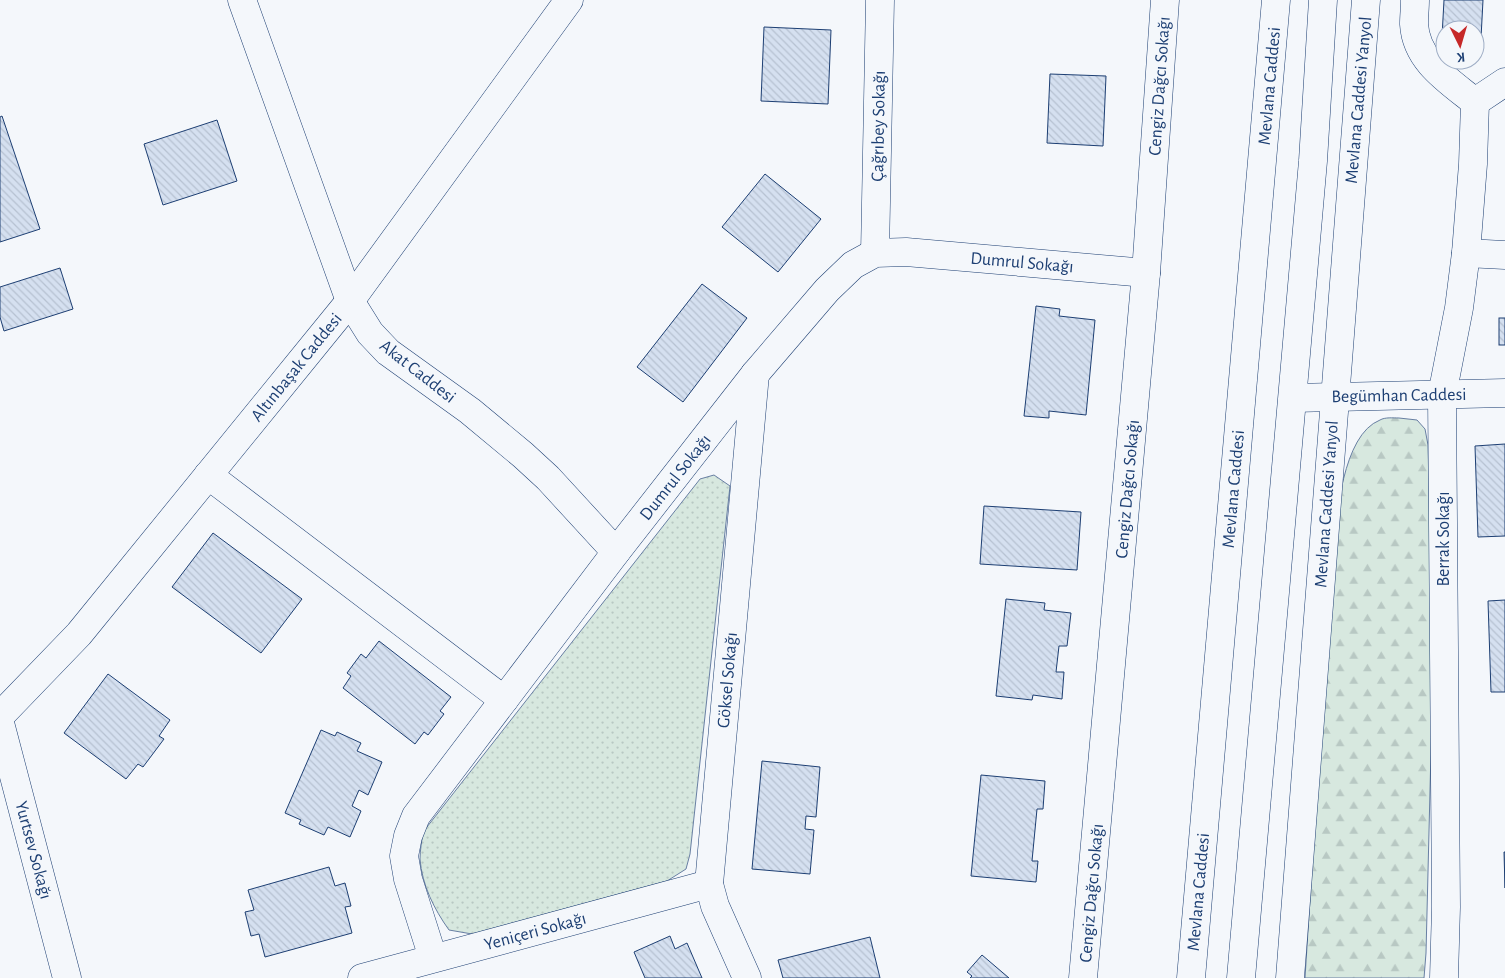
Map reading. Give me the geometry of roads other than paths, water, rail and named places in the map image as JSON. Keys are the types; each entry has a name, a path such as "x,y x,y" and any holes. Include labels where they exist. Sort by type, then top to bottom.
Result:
{"street":[{"name":"Akat Caddesi","path":"242,0 350,301 370,333 388,352 470,411 523,455 548,478 616,552"},
{"name":"Altınbaşak Caddesi","path":"0,716 79,634 350,301 570,0"},
{"name":"Çağrıbey Sokağı","path":"875,253 880,0"},
{"name":"Cengiz Dağcı Sokağı","path":"1083,978 1146,273 1165,0"},
{"name":"Mevlana Caddesi","path":"1190,978 1276,0"},
{"path":"1241,978 1313,161 1323,0"},
{"name":"Mevlana Caddesi Yanyol","path":"1290,978 1366,0"},
{"path":"1415,0 1414,24 1418,45 1434,69 1475,102 1505,82"},
{"name":"Berrak Sokağı","path":"1444,978 1446,897 1442,395 1459,308 1466,253 1473,164 1475,102"},
{"name":"Dumrul Sokağı","path":"433,958 408,879 404,856 408,836 416,816 616,552 755,374 827,290 853,265 875,253 906,252 1146,273"},
{"path":"1466,253 1505,255"},
{"name":"Göksel Sokağı","path":"747,978 715,906 709,884 755,374"},
{"name":"Begümhan Caddesi","path":"1293,398 1505,393"},
{"path":"208,475 504,700"},
{"name":"Yurtsev Sokağı","path":"0,722 68,978"},
{"name":"Yeniçeri Sokağı","path":"362,978 709,884"}]}
